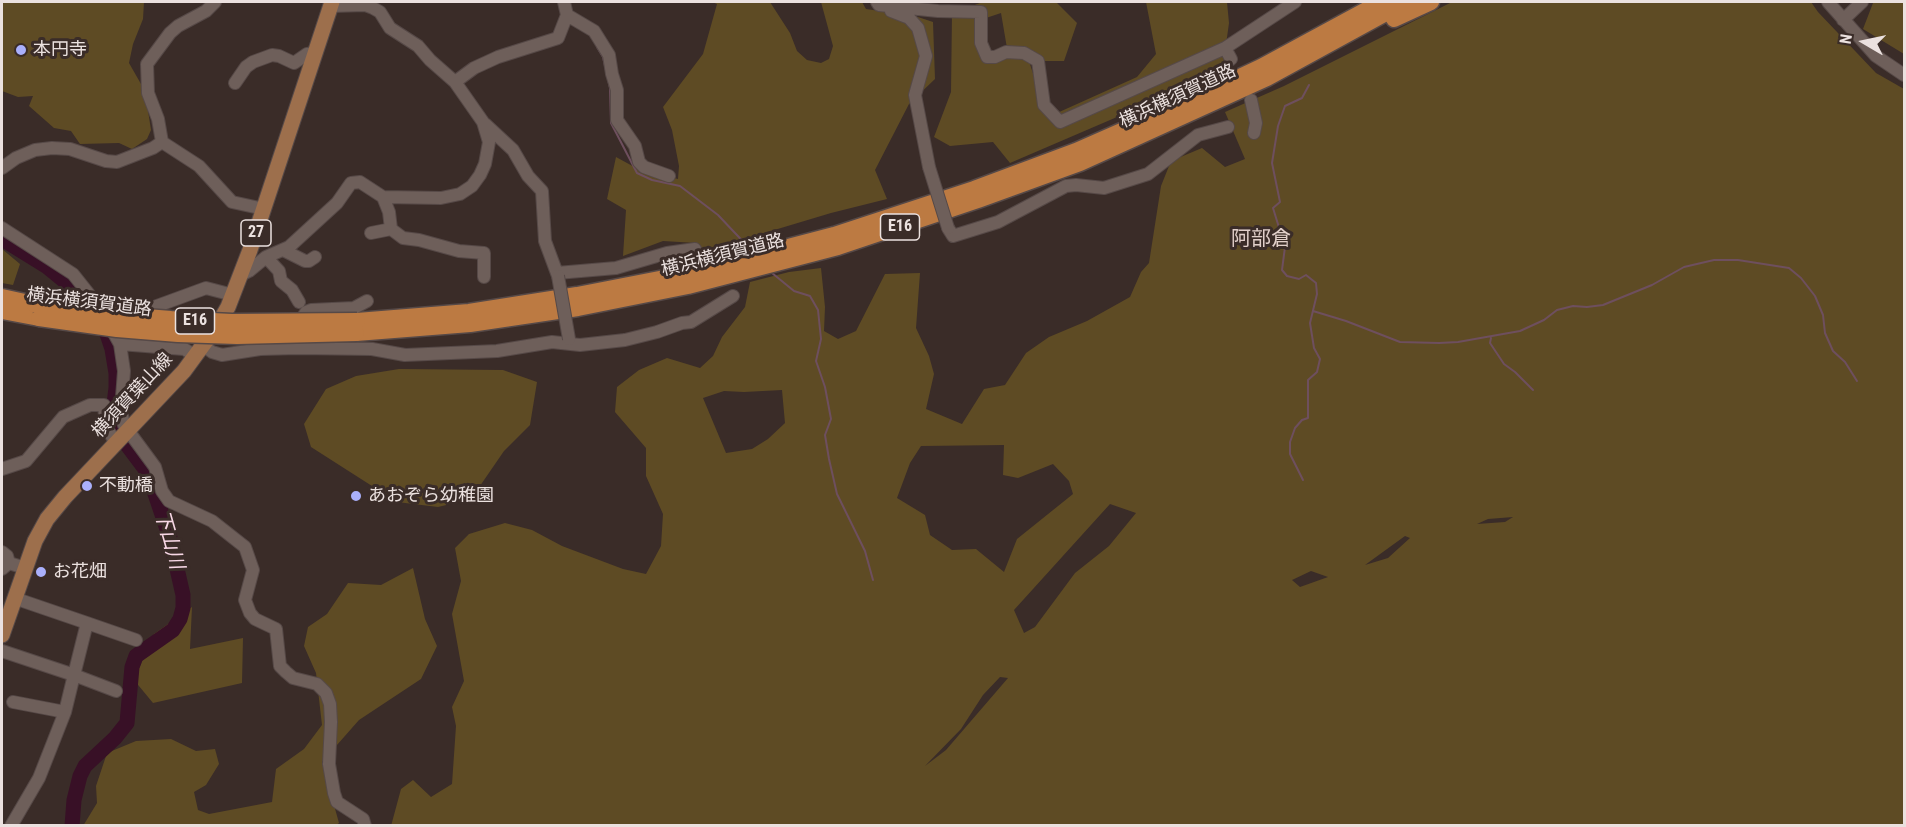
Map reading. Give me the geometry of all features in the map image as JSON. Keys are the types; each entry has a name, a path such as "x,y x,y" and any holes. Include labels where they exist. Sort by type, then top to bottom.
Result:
{"highway":[{"name":"横浜横須賀道路","path":"357,327 577,295 685,274 775,252 845,231 974,189 1076,150 1261,67 1381,2"},
{"name":"横浜横須賀道路","path":"2,312 108,314 171,320 357,327 470,324 578,308 688,286 838,247 1080,163 1182,118 1319,51 1406,2"},
{"path":"1319,51 1431,2"},
{"name":"横浜横須賀道路","path":"2,297 36,311"}],"main road":[{"name":"横須賀葉山線","path":"2,635 24,568 47,519 184,371 217,326 242,274 332,4"}],"street":[{"path":"215,2 206,11 178,26 170,33 147,64 147,93 158,119 162,142 199,166 232,202 264,209"},
{"path":"455,82 474,68 498,57 558,38 567,15 564,2"},
{"path":"878,3 938,11 981,12 981,43 987,57 995,57 1006,52 1024,53 1038,61 1044,105 1060,122 1228,54 1295,2"},
{"path":"1828,2 1876,56 1905,75"},
{"path":"1843,20 1862,2"},
{"path":"878,3 909,18 918,28 926,56 915,95 929,167 948,228 953,236 999,222 1066,186 1104,188 1139,177 1154,170 1198,135 1228,127"},
{"path":"332,4 365,5 380,12 390,28 418,46 455,82 483,122 513,150 528,176 542,191 545,241 557,274 570,342"},
{"path":"567,15 594,31 609,55 617,90 617,120 635,146 639,162 644,167 669,176"},
{"path":"235,83 246,67 253,62 272,55 294,63 307,54 315,53"},
{"path":"1251,100 1256,123 1254,133"},
{"path":"242,274 266,257 283,250 302,237 337,203 351,183 360,182 383,197 441,198 460,194 472,186 480,175 488,153 489,142 483,122"},
{"path":"2,168 16,158 35,150 52,148 70,149 106,161 117,162 153,148 162,142"},
{"path":"383,197 389,212 391,230"},
{"path":"2,228 73,274 100,308 120,344 124,371 122,437"},
{"path":"371,233 391,230 403,238 459,251 484,253 484,277"},
{"path":"557,274 616,268 667,253 695,249"},
{"path":"283,250 305,261 315,257"},
{"path":"266,257 279,271 281,281 292,290 299,302"},
{"path":"108,323 206,288 233,295"},
{"path":"120,344 212,352 222,355 260,349 298,348 372,349 405,355 497,351 552,342 625,340 657,332 682,322 691,322 733,296"},
{"path":"298,348 303,317 306,312 354,308 367,301"},
{"path":"2,470 26,461 63,417 90,405 104,405 106,427 122,437 155,467 162,491 169,501 212,520 245,547 253,570 245,600 250,613 255,619 276,628 280,666 293,678 317,684 326,693 332,722 328,764 334,793 337,802 363,819 365,825"},
{"path":"2,552 7,556 5,566 24,568"},
{"path":"14,598 136,640"},
{"path":"11,825 39,778 65,712 87,622"},
{"path":"2,651 116,691"},
{"path":"13,702 65,712"}],"shaded area":[{"path":"2,2 144,2 143,19 133,44 129,63 145,91 151,130 147,139 132,149 119,143 80,144 71,131 54,128 29,106 33,96 18,97 2,91"},
{"path":"712,2 770,2 790,33 797,51 807,60 821,63 829,59 833,46 821,2 862,2 866,9 915,16 933,22 935,79 909,104 875,170 887,199 831,213 701,252 696,243 663,241 623,256 626,210 607,199 616,157 638,169 678,179 679,166 672,130 663,107 703,54 717,4"},
{"path":"983,2 1056,2 1077,23 1064,61 1029,61 1038,89 1057,113 1137,77 1156,54 1146,2 1227,2 1229,23 1223,66 1145,105 1010,163 993,142 950,146 934,137 951,92 952,13","holes":["1001,13 1008,54 983,53 977,21"]},
{"path":"1452,2 1811,2 1876,73 1904,89 1904,825 391,826 401,789 413,780 431,797 452,784 456,726 452,707 464,681 452,614 461,581 455,548 469,534 505,523 532,530 562,546 623,569 646,574 661,546 663,514 646,476 646,448 615,412 617,387 639,370 667,358 700,368 713,356 722,337 745,307 750,282 789,272 821,268 825,307 824,331 838,339 856,331 885,274 920,273 916,328 929,356 934,374 926,409 962,424 984,389 1005,385 1026,353 1049,337 1087,321 1130,297 1141,272 1149,263 1161,186 1171,161 1202,148 1225,167 1245,159 1225,112 1284,86","holes":["782,390 785,423 768,439 752,449 726,453 703,398 724,391","1004,445 1003,475 1018,478 1053,464 1069,481 1073,494 1017,539 1004,572 976,549 952,550 930,535 925,515 897,498 910,463 921,446","1110,504 1136,513 1109,546 1075,573 1035,627 1024,633 1014,610","1513,517 1505,522 1477,524 1488,519","1405,536 1410,538 1388,558 1365,565","1311,571 1328,577 1300,587 1292,580","1000,677 1008,678 946,750 925,766 961,729 983,695"]},
{"path":"1871,2 1904,2 1904,54 1863,29 1873,3"},
{"path":"2,249 20,264 13,285 2,283"},
{"path":"399,369 503,370 537,382 530,425 504,451 471,499 438,507 397,502 311,447 304,424 326,389 356,376"},
{"path":"413,568 425,619 437,646 421,679 359,720 322,762 339,823 335,826 83,826 97,803 96,786 107,753 136,741 171,739 196,751 215,749 219,764 206,785 194,792 198,810 209,814 272,802 276,769 304,749 322,725 316,673 304,646 308,627 327,614 348,583 381,585"},
{"path":"192,607 190,649 243,638 242,683 153,703 134,680 154,634"}],"waterway":[{"path":"597,47 603,57 610,88 611,123 637,173 652,180 680,186 718,215 752,251"},
{"path":"1303,480 1290,454 1290,442 1295,428 1302,420 1308,418 1308,380 1317,372 1320,359 1314,348 1310,323 1317,294 1316,283 1306,275 1299,279 1287,276 1282,270 1285,247 1273,208 1280,202 1272,163 1278,126 1285,106 1302,98 1309,85"},
{"name":"下山川","path":"2,239 46,266 68,284 85,301 107,334 116,373 113,413 115,429 148,473 170,538 183,595 180,619 173,630 136,656 132,667 127,723 115,738 85,766 74,800 72,826"},
{"path":"1313,311 1400,342 1458,342 1520,331 1544,320 1557,310 1573,306 1603,305 1652,285 1684,267 1714,260 1738,260 1789,268 1801,278 1815,296 1823,315 1825,333 1833,351 1845,362 1857,381"},
{"path":"772,273 794,291 810,296 818,310 821,339 816,361 825,387 831,419 825,435 829,459 837,494 865,551 873,580"},
{"path":"1491,338 1490,343 1504,364 1533,390"}],"place":[{"name":"本円寺","path":"21,50"},
{"name":"不動橋","path":"87,486"},
{"name":"あおぞら幼稚園","path":"356,496"},
{"name":"お花畑","path":"41,572"}],"district":[{"name":"阿部倉","path":"1261,240"}]}
